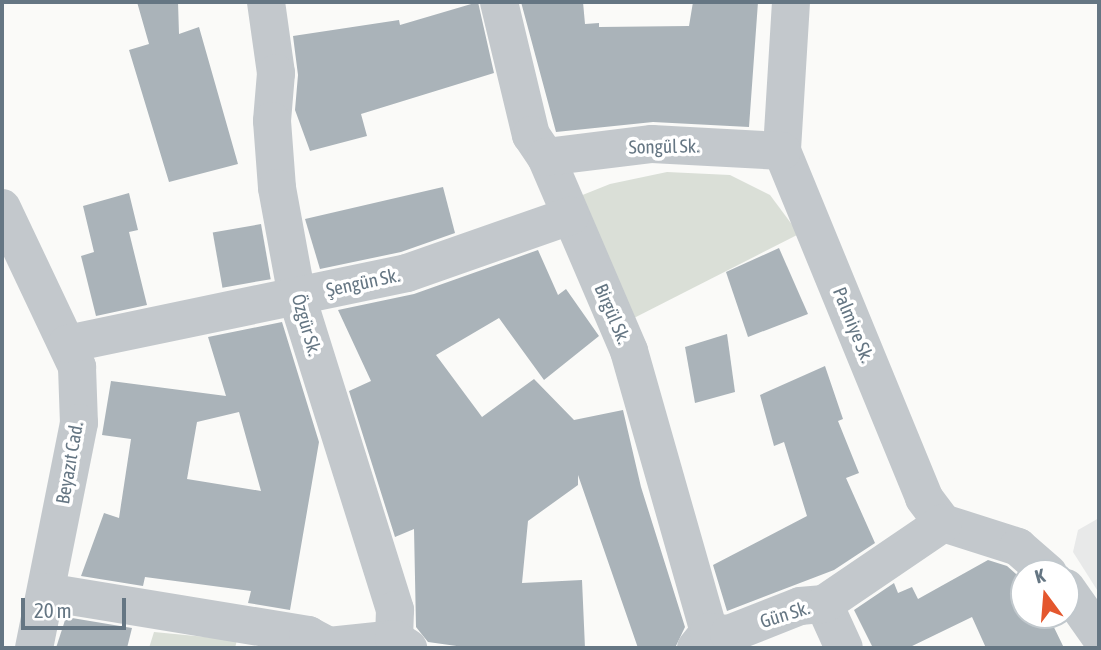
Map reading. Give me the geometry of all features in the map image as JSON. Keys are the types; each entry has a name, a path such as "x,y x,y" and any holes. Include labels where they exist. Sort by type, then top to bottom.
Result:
{"street":[{"name":"Özgür Sk.","path":"266,2 276,73 272,121 277,188 297,297 395,610 401,644"},
{"name":"Birgül Sk.","path":"499,2 531,135 546,157 628,351 702,640"},
{"name":"Palmiye Sk.","path":"791,2 782,150 923,498 943,523"},
{"name":"Songül Sk.","path":"546,157 652,144 782,150"},
{"name":"Beyazıt Cad.","path":"2,208 77,367 79,423 34,648"},
{"name":"Şengün Sk.","path":"67,344 407,273 570,216"},
{"path":"943,523 1018,547 1032,559"},
{"name":"Gün Sk.","path":"702,640 729,634 800,606 824,604 943,523"},
{"path":"46,593 309,635 329,647 401,644"},
{"path":"824,604 844,648"},
{"path":"1080,608 1099,635"}],"shaded area":[{"path":"667,172 730,175 770,195 799,234 632,319 580,196 610,184"},
{"path":"1099,518 1099,593 1080,559 1073,552 1078,530"},
{"path":"154,632 237,640 235,648 149,648"}],"building":[{"path":"137,2 178,2 179,34 199,27 238,164 169,182 129,50 149,44"},
{"path":"478,2 494,73 361,114 367,136 310,151 295,110 298,75 293,36 399,20 400,25"},
{"path":"521,2 583,2 585,24 599,23 599,27 689,26 693,2 758,2 749,127 653,122 556,132"},
{"path":"443,187 455,233 401,252 320,269 305,219"},
{"path":"129,193 138,230 129,232 147,305 96,316 81,256 94,252 83,206"},
{"path":"261,224 271,279 222,288 213,233"},
{"path":"779,248 808,314 748,337 726,272"},
{"path":"538,250 558,295 566,289 599,336 544,380 499,318 436,355 482,417 534,379 574,420 623,410 641,487 685,627 675,648 638,648 578,475 578,485 528,521 522,583 582,580 585,648 471,648 428,642 416,627 414,529 395,537 349,391 371,381 338,310 414,294"},
{"path":"282,322 319,442 290,610 248,603 251,591 145,577 143,586 81,576 104,513 119,518 131,439 102,435 111,381 226,396 208,337","holes":["239,412 261,491 187,479 197,422"]},
{"path":"727,334 735,392 695,403 685,347"},
{"path":"825,366 843,419 838,421 859,473 846,478 875,543 834,570 727,611 713,565 807,516 784,442 774,446 760,395"},
{"path":"988,560 1007,566 1010,569 1010,629 1055,629 1064,648 986,648 972,617 908,648 873,648 854,610 894,583 898,593 912,587 918,599"},
{"path":"66,617 132,628 127,648 56,648"}]}
